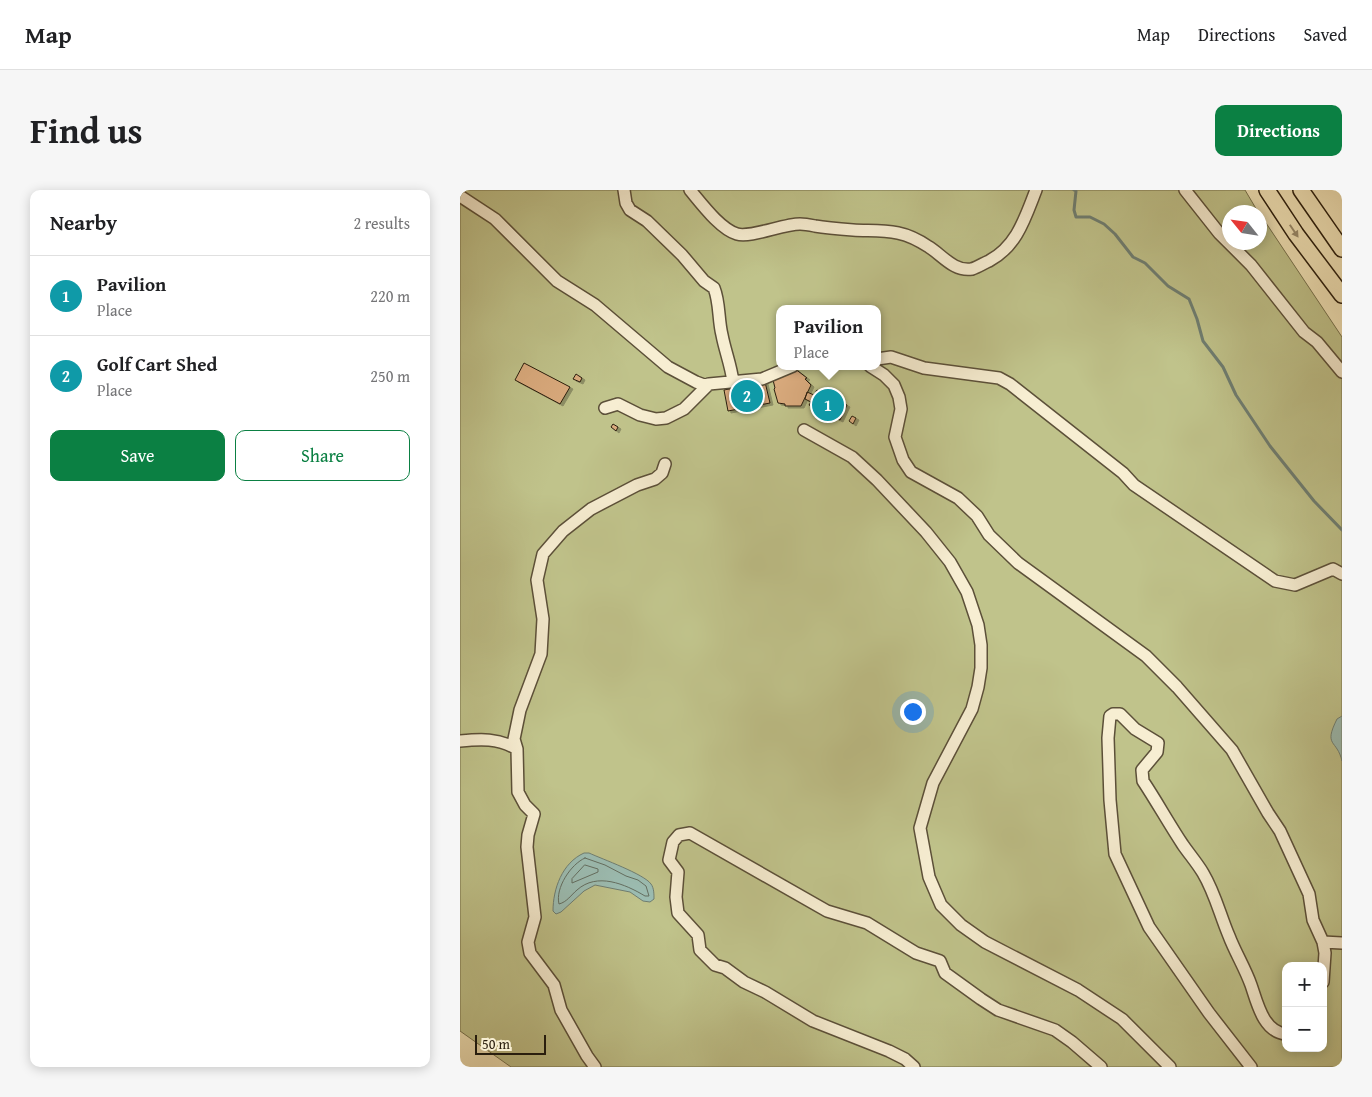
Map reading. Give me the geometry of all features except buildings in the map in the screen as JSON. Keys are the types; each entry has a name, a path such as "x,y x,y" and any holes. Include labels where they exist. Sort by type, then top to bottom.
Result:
{"main road":[{"path":"1267,190 1296,234 1340,290"},
{"path":"1301,190 1342,249"}],"lane":[{"path":"624,190 626,203 630,210 647,221 682,254 704,281 714,288 722,336 729,358 733,382"},
{"path":"690,190 716,219 731,232 739,235 787,225 802,224 855,230 880,230 901,234 918,241 930,247 954,266 963,269 972,269 999,255 1012,243 1021,228 1036,190"},
{"path":"1185,190 1219,234 1252,265 1304,332 1317,342 1342,372"},
{"path":"460,196 495,219 557,281 602,310 668,367 704,385 762,379 784,370"},
{"path":"881,358 891,357 924,368 999,378 1010,384 1123,473 1134,485 1275,581 1295,585 1333,569 1342,574"},
{"path":"877,370 884,374 894,385 899,397 901,409 895,437 903,460 911,472 958,498 977,516 990,534 1018,563 1146,656 1177,687 1232,750 1284,840 1310,894 1313,920 1323,942 1324,962"},
{"path":"605,408 618,404 640,415 656,419 666,418 684,409 709,384"},
{"path":"804,430 852,458 877,480 926,532 950,562 967,592 978,625 981,645 981,668 972,709 933,783 920,828 929,877 941,905 961,925 985,942 1078,990 1122,1019 1170,1067"},
{"path":"595,1067 561,1010 554,986 530,953 528,942 535,917 527,847 534,814 525,805 518,792 514,739 520,710 541,654 543,619 537,580 543,554 563,531 591,509 637,485 655,479 662,473 665,464"},
{"path":"1251,1067 1209,1013 1148,927 1118,862 1115,854 1110,800 1108,738 1110,716 1120,714 1135,729 1158,743 1156,752 1142,770 1143,781 1184,846 1204,873 1228,934 1251,984 1255,1002 1263,1017 1272,1028 1282,1034"},
{"path":"460,741 498,740 516,749"},
{"path":"914,1067 905,1059 889,1051 813,1021 765,992 744,982 725,968 716,965 700,950 698,935 678,913 676,897 678,872 669,860 673,842 678,835 690,833 827,911 867,923 916,954 940,962 945,973 998,1010 1055,1030 1101,1067"},
{"path":"1323,942 1342,943"}],"green space":[{"path":"460,190 1245,190 1254,205 1222,205 1222,250 1267,250 1267,224 1342,337 1342,1067 511,1067 460,1031"}],"water":[{"path":"1342,716 1342,761 1332,742 1331,734 1337,719"},
{"path":"584,853 589,853 622,867 647,880 653,887 654,899 650,902 643,901 630,892 595,885 584,891 561,912 556,914 553,911 553,903 560,878 570,863"}],"waterway":[{"path":"1074,190 1076,191 1074,210 1076,217 1090,217 1104,224 1115,234 1133,257 1145,263 1168,286 1189,299 1203,341 1223,367 1236,395 1270,446 1314,501 1342,530"}],"place":[{"name":"Golf Cart Shed","path":"747,396"},
{"name":"Pavilion","path":"828,405"}]}
